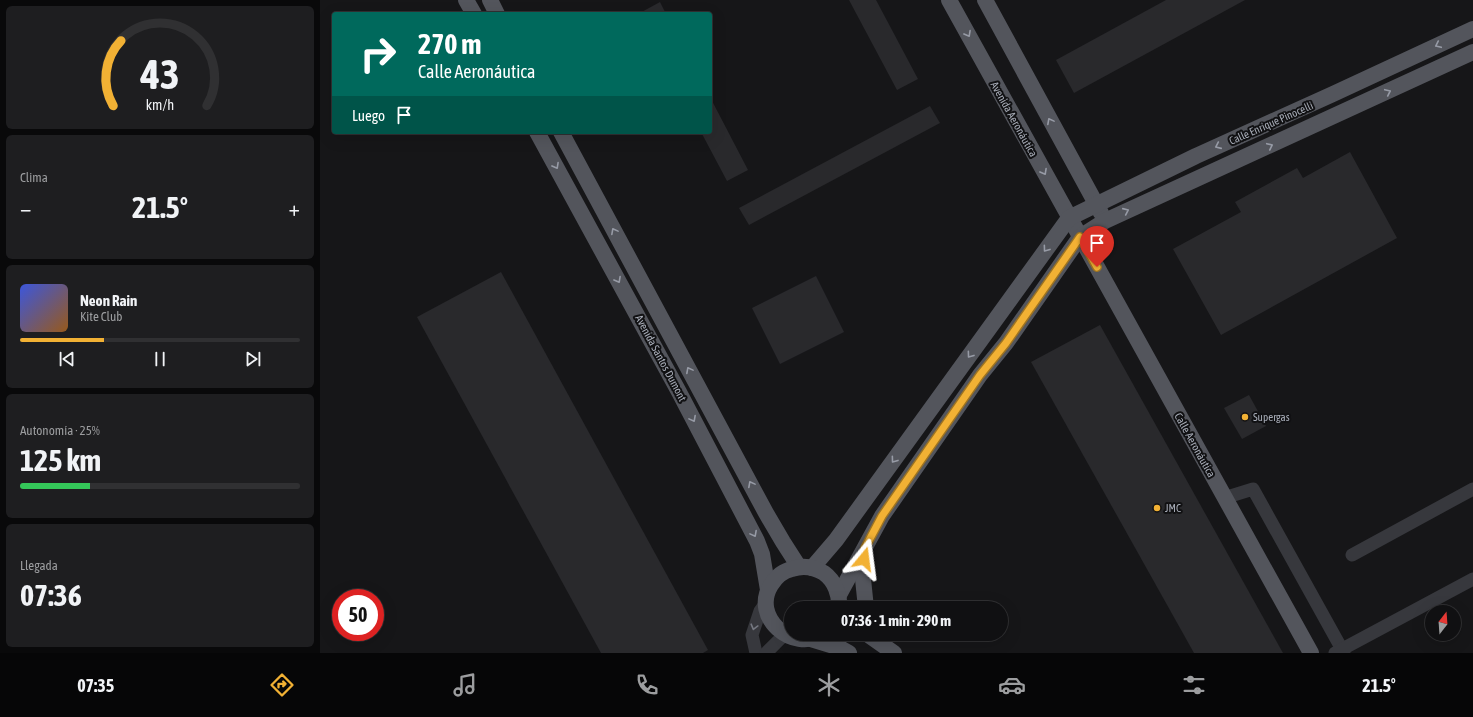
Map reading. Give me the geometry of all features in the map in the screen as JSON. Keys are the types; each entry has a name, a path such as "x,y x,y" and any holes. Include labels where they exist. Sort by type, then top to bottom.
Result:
{"main road":[{"path":"466,0 473,12"},
{"path":"490,0 496,12"},
{"name":"Avenida Aeronáutica","path":"949,0 1080,237"},
{"path":"985,0 1095,204 1106,221"},
{"name":"Calle Enrique Pinocelli","path":"1069,218 1196,156 1473,29"},
{"name":"Calle Enrique Pinocelli","path":"1080,237 1106,221 1473,52"},
{"name":"Avenida Santos Dumont","path":"539,134 679,392 757,541 762,554 768,615 773,625 784,635"},
{"name":"Avenida Santos Dumont","path":"562,134 782,542 806,567"},
{"path":"806,567 836,540 1069,218"},
{"path":"842,601 865,548 882,516 980,375 1006,343 1080,237"},
{"name":"Calle Aeronáutica","path":"1080,237 1311,653"},
{"path":"865,548 863,579 865,601"},
{"path":"767,597 775,578 780,574 786,570 806,567 824,574 834,583 840,601"},
{"path":"825,641 849,653"},
{"path":"877,641 894,653"},
{"path":"887,641 898,653"}],"street":[{"path":"1224,498 1253,489 1340,652 1473,579"},
{"path":"1352,555 1473,489"},
{"path":"756,653 752,636 760,611 767,597"},
{"path":"766,653 784,635"}],"building":[{"path":"849,0 876,0 918,79 897,90"},
{"path":"1166,0 1245,0 1074,93 1056,60"},
{"path":"660,2 665,12 642,12"},
{"path":"712,101 748,170 727,181 702,134 712,134"},
{"path":"930,106 940,123 749,225 739,208"},
{"path":"1350,152 1397,238 1221,335 1173,249 1241,212 1235,202 1297,168 1303,178"},
{"path":"501,272 708,650 703,653 601,653 417,317"},
{"path":"816,276 844,332 780,364 752,308"},
{"name":"JMC","path":"1100,325 1283,653 1194,653 1031,362"},
{"name":"Supergas","path":"1249,395 1266,426 1242,439 1224,408"}],"place":[{"name":"Supergas","path":"1245,417"},
{"name":"JMC","path":"1157,508"}],"route":[{"path":"864,559 865,548 882,516 980,375 1006,343 1080,237 1097,267"}]}
